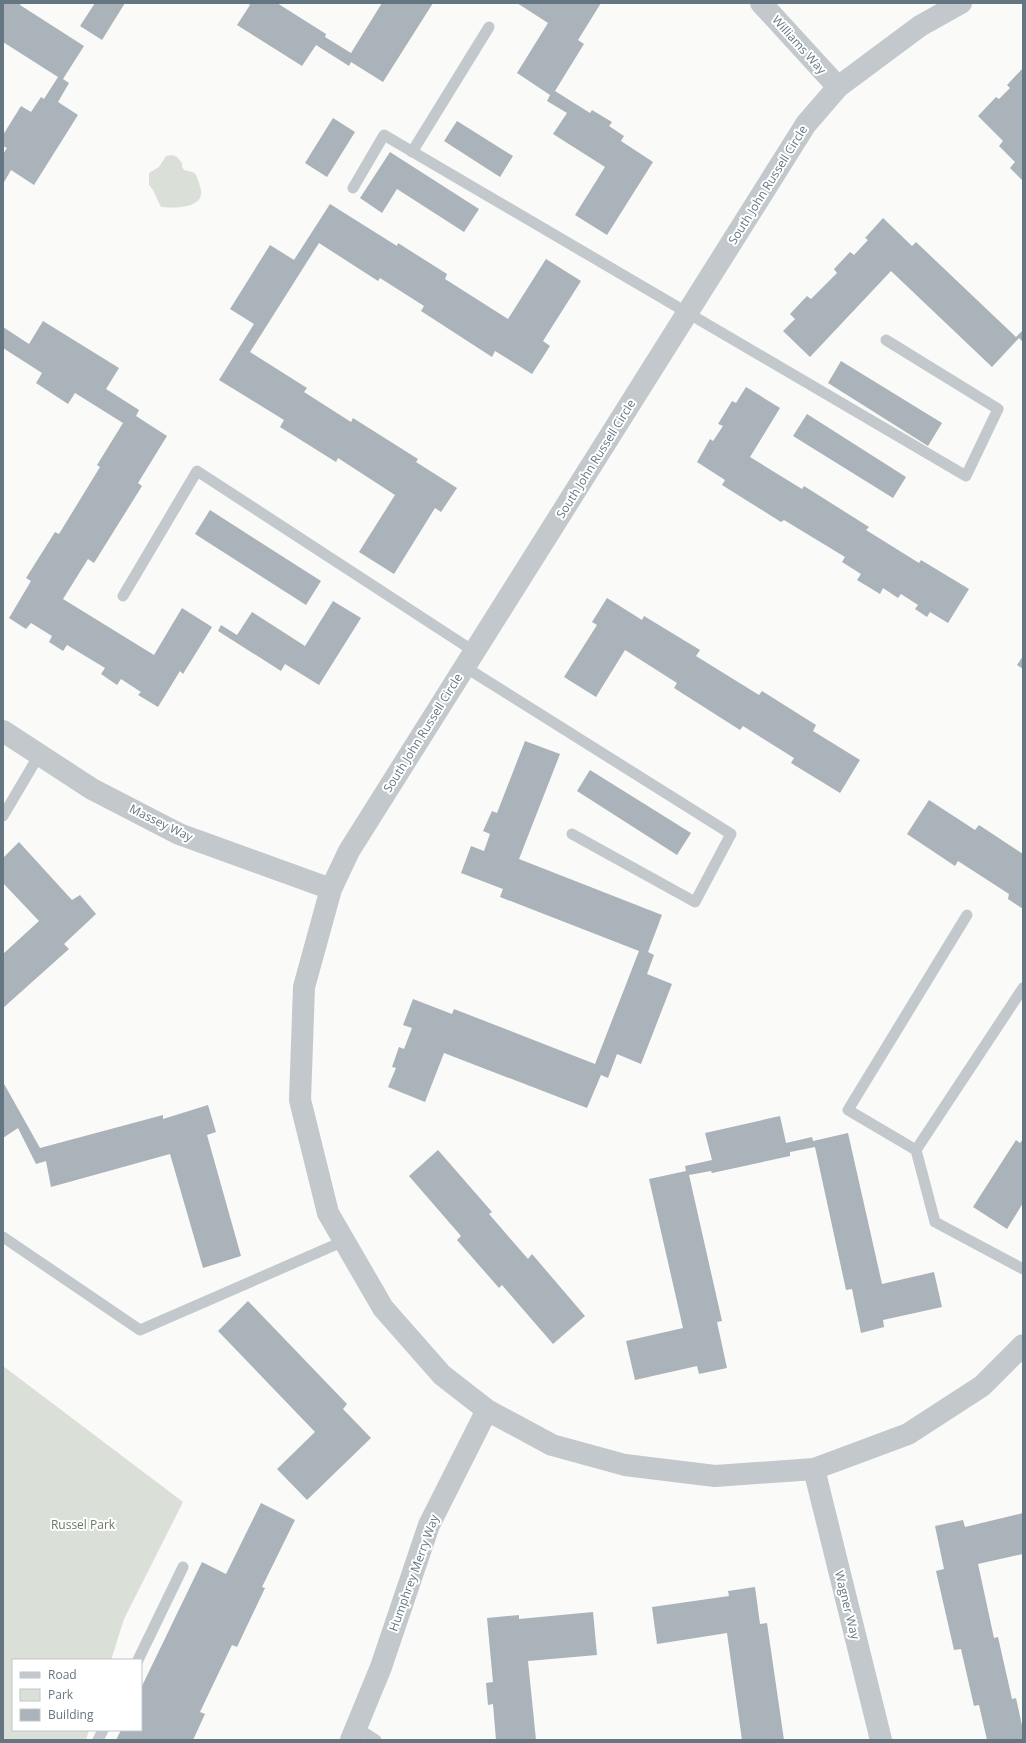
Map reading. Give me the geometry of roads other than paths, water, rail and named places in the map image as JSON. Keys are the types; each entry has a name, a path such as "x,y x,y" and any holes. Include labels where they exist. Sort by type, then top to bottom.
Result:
{"street":[{"name":"Williams Way","path":"761,3 838,86"},
{"name":"South John Russell Circle","path":"961,3 920,26 838,86 806,124 349,851 331,889 304,987 300,1100 328,1213 383,1308 442,1375 487,1410 552,1445 625,1465 715,1476 814,1469 908,1434 982,1386 1023,1345"},
{"name":"Massey Way","path":"3,731 92,789 179,834 331,889"},
{"name":"Humphrey Merry Way","path":"354,1734 381,1667 430,1526 487,1410"},
{"name":"Wagner Way","path":"814,1469 881,1740"}],"lane":[{"path":"412,152 489,27"},
{"path":"353,188 384,135 687,314 966,476 998,409 886,340"},
{"path":"123,596 197,471 470,659 731,834 694,902 572,834"},
{"path":"3,816 39,755"},
{"path":"967,915 848,1110 916,1150 935,1222 1023,1269"},
{"path":"916,1150 1023,988"},
{"path":"3,1237 140,1330 344,1241"},
{"path":"138,1659 183,1567"},
{"path":"98,1740 102,1731"},
{"path":"354,1734 376,1740"}],"park label":[{"name":"Russel Park","path":"83,1525"}]}
